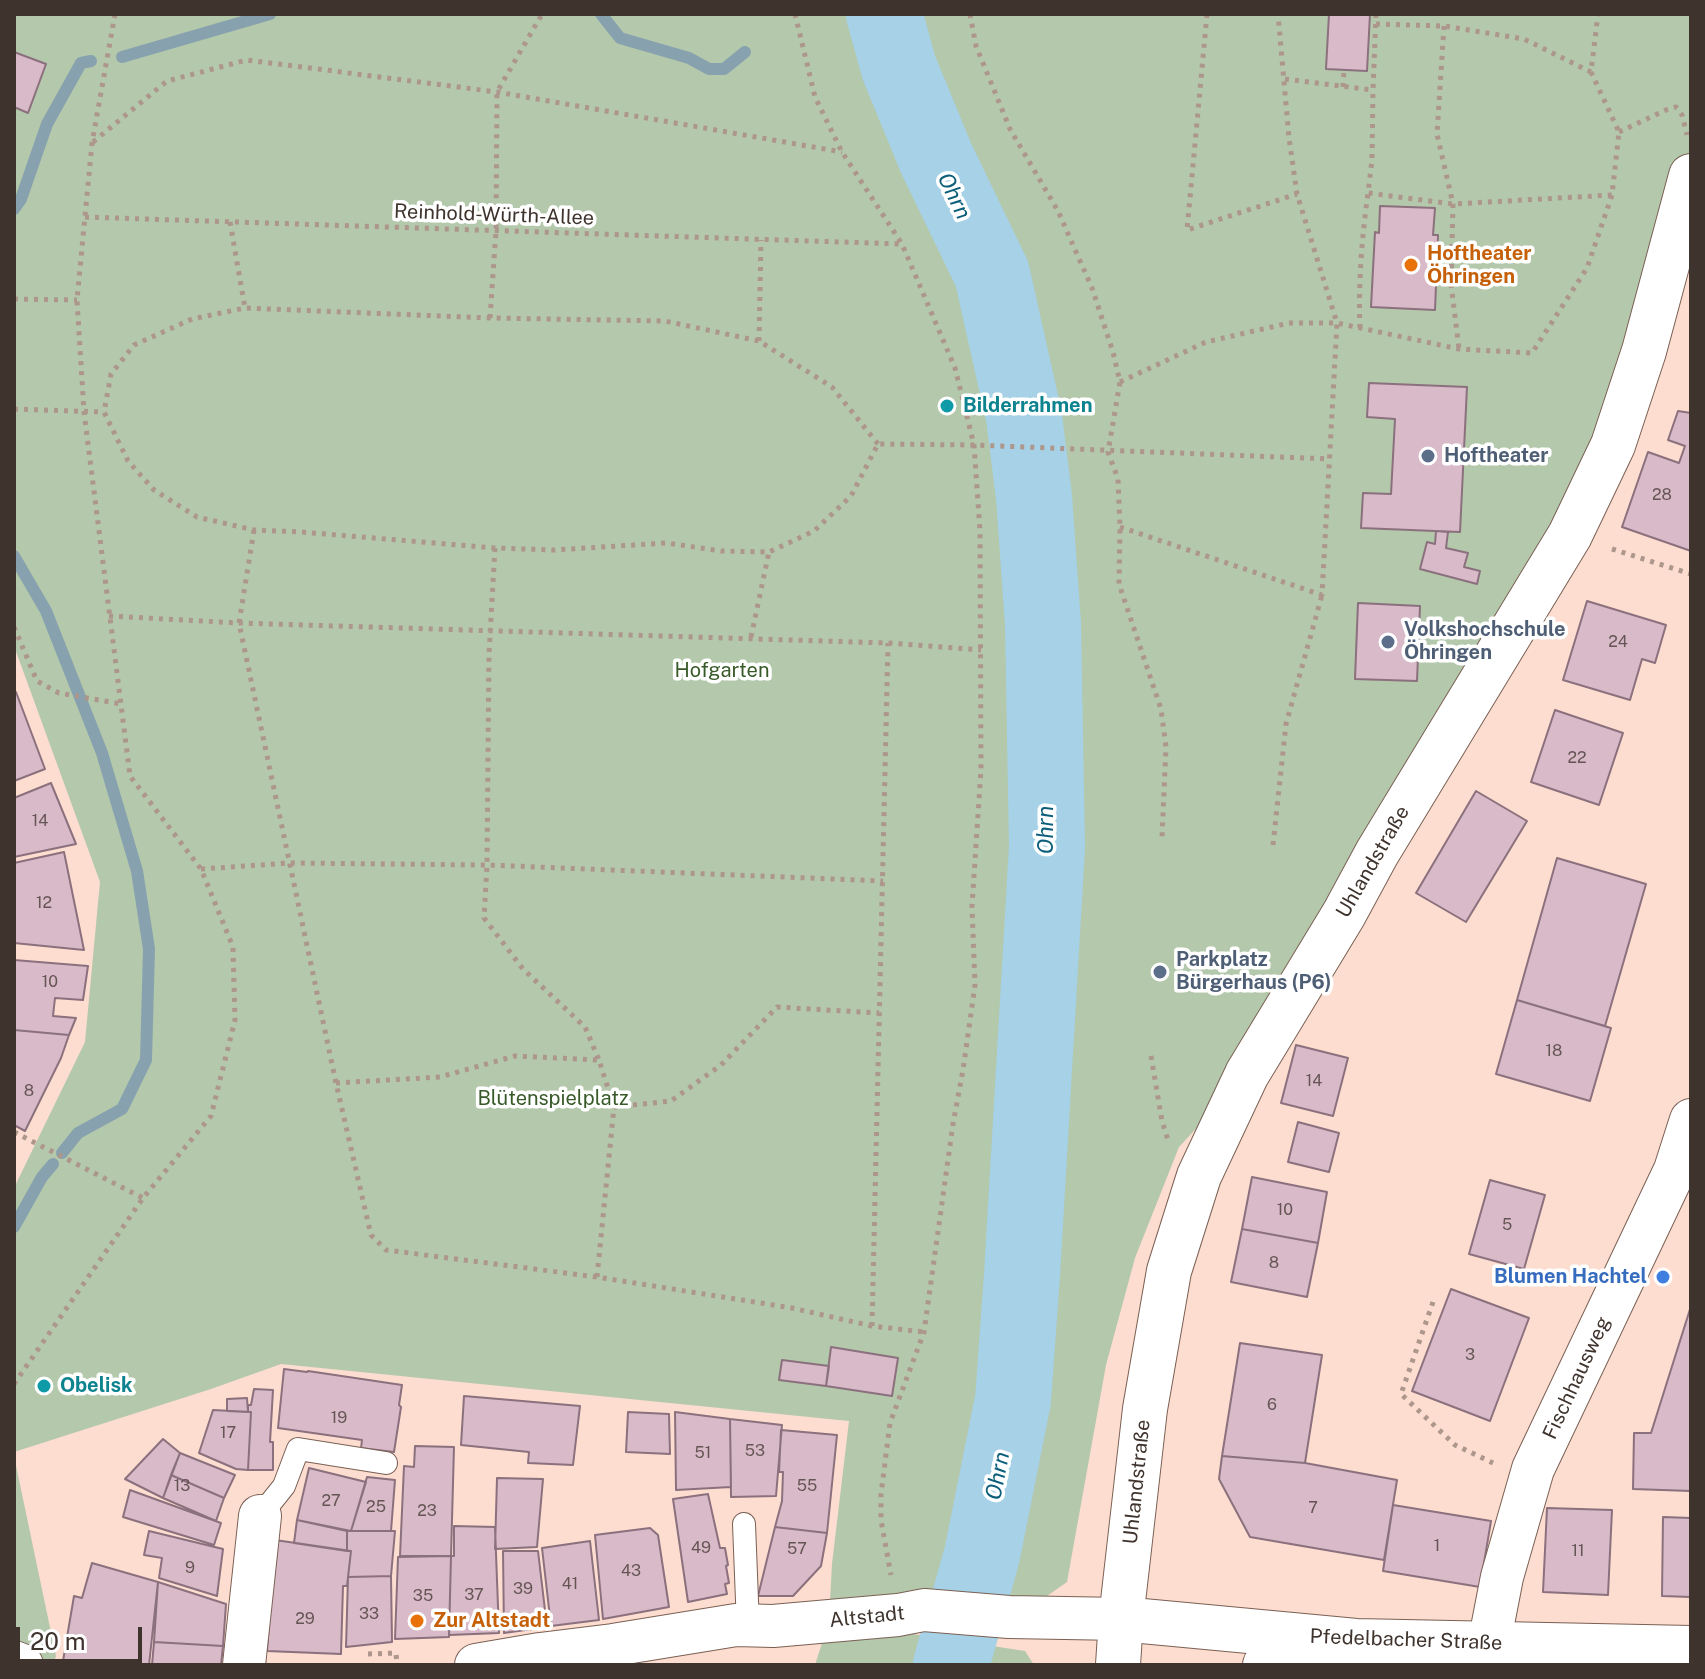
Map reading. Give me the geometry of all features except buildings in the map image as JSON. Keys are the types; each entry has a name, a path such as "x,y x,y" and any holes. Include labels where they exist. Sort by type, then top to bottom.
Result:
{"main road":[{"name":"Uhlandstraße","path":"1118,1665 1145,1409 1169,1271 1199,1176 1247,1074 1570,535 1613,445 1644,351 1690,158"},
{"name":"Pfedelbacher Straße","path":"1121,1619 1356,1641 1489,1644 1626,1656 1691,1648"},
{"path":"1265,1665 1278,1658 1356,1641"}],"street":[{"name":"Fischhausweg","path":"1489,1644 1502,1577 1533,1469 1675,1170 1691,1120"},
{"path":"244,1665 260,1516"},
{"name":"Altstadt","path":"476,1665 540,1654 612,1655 736,1625 773,1626 911,1612 1121,1619"},
{"path":"14,1662 22,1665"}],"lane":[{"path":"260,1516 284,1486 298,1449 386,1463"},
{"path":"744,1524 748,1626"}],"path":[{"path":"14,1384 143,1198 211,1116 235,1020 233,947 201,869 130,776 84,412 77,300 92,143 115,14"},
{"path":"490,318 496,231 497,92 542,14"},
{"path":"795,14 815,97 842,152 902,244 955,368 974,445 980,531 981,650 981,769 972,906 975,985 924,1332 890,1423 881,1494 881,1520 911,1612"},
{"path":"970,14 976,46 1010,129 1058,211 1092,288 1120,382 1108,452 1118,479 1119,584 1161,709 1166,747 1162,837"},
{"path":"1207,14 1187,230 1297,194"},
{"path":"1273,845 1286,724 1322,595 1337,323 1297,194 1278,14"},
{"path":"1360,328 1363,229 1372,160 1376,14"},
{"path":"1120,382 1206,342 1289,323 1337,323 1459,349 1532,353 1587,268 1612,195 1619,132 1591,72 1598,14"},
{"path":"1376,24 1444,26 1524,39 1591,72"},
{"path":"1444,26 1437,134 1453,204 1451,284 1459,349"},
{"path":"92,143 167,81 247,60 497,92 842,152"},
{"path":"1343,87 1344,70"},
{"path":"1285,79 1373,90"},
{"path":"1619,132 1676,107 1682,115 1690,158"},
{"path":"1368,193 1453,204 1612,195"},
{"name":"Reinhold-Würth-Allee","path":"85,217 902,244"},
{"path":"230,222 245,308"},
{"path":"759,341 761,240"},
{"path":"14,299 77,300"},
{"path":"245,308 490,318 665,321 759,341 832,387 878,444 851,496 814,531 769,552 721,551 667,543 554,550 495,548 254,530 197,517 154,490 128,461 104,412 111,374 134,345 192,319 245,308"},
{"path":"14,409 104,412"},
{"path":"878,444 1330,459"},
{"path":"1120,527 1322,595"},
{"path":"254,530 239,623 371,1235 386,1250 597,1277 792,1308 872,1326 924,1332"},
{"path":"1570,535 1691,574"},
{"path":"495,548 490,630 484,918 523,969 585,1027 614,1107 597,1277"},
{"path":"751,637 769,552"},
{"path":"109,616 239,623 751,637 981,650"},
{"path":"14,627 37,681 59,693 121,704"},
{"path":"872,1326 888,643"},
{"path":"201,869 290,863 487,865 883,881"},
{"path":"614,1107 671,1101 721,1065 777,1007 879,1013"},
{"path":"336,1083 440,1077 515,1056 599,1060"},
{"path":"1151,1056 1162,1121 1173,1155 1199,1176"},
{"path":"14,1132 143,1198"},
{"path":"1433,1302 1401,1394 1455,1445 1530,1480"},
{"path":"368,1654 396,1653 397,1665"}],"green space":[{"name":"Hofgarten","path":"14,14 1691,14 1691,176 1613,445 1247,1074 1179,1147 1135,1258 1106,1365 1067,1582 1037,1603 834,1622 1025,1651 1034,1665 815,1665 829,1621 832,1564 849,1421 281,1364 14,1452 14,1188 85,1042 100,882 14,646"},
{"path":"14,1456 56,1656 53,1665 14,1665"}],"waterway":[{"path":"122,57 270,14"},
{"path":"601,14 620,38 689,58 709,69 724,69 745,52"},
{"name":"Ohrn","path":"884,14 899,68 936,158 992,274 1024,417 1034,497 1043,624 1047,847 1013,1400 982,1555 951,1665"},
{"path":"14,209 21,199 47,124 81,63 91,61"},
{"path":"14,556 46,611 102,753 137,871 149,949 146,1060 122,1109 78,1133 62,1153"},
{"path":"14,1227 42,1177 53,1164"}],"place":[{"name":"Hoftheater Öhringen","path":"1411,265"},
{"name":"Bilderrahmen","path":"947,406"},
{"name":"Hoftheater","path":"1428,456"},
{"name":"Volkshochschule Öhringen","path":"1388,642"},
{"name":"Parkplatz Bürgerhaus (P6)","path":"1160,972"},
{"name":"Blumen Hachtel","path":"1663,1277"},
{"name":"Obelisk","path":"44,1386"},
{"name":"Zur Altstadt","path":"417,1621"}],"park label":[{"name":"Blütenspielplatz","path":"553,1099"}]}
